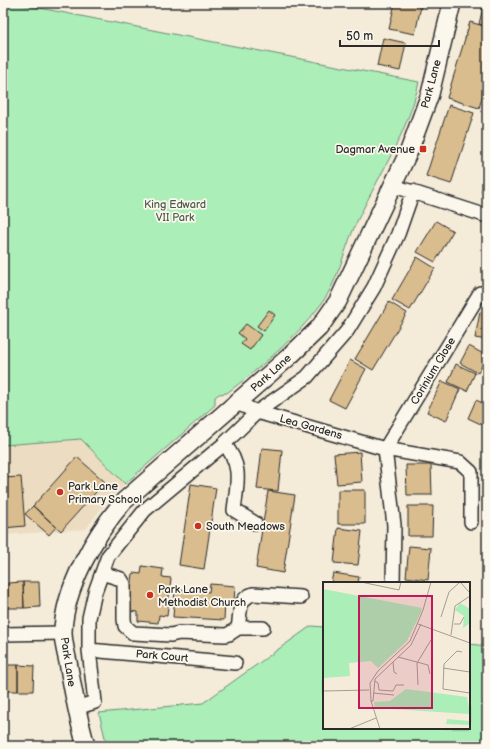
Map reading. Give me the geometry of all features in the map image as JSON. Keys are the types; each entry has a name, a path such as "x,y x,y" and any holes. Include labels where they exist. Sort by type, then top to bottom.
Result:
{"main road":[{"name":"Park Lane","path":"86,746 76,708 63,633 67,605 73,582 109,518 137,489 237,403 319,328 338,301 394,186 409,151 430,94 452,3"}],"street":[{"path":"394,186 487,216"},
{"name":"Park Lane","path":"76,708 95,702 89,650 89,618 108,556 145,510 224,444 257,412 307,377 347,332 374,287 398,234 413,191"},
{"name":"Corinium Close","path":"386,449 480,293"},
{"name":"Lea Gardens","path":"237,403 257,412 386,449 460,462 471,472 472,522"},
{"path":"224,444 232,454 238,475 234,510 254,523"},
{"path":"386,449 394,525 393,582"},
{"path":"102,572 121,579 124,584 125,626 133,633 225,635 230,634 238,628 263,628"},
{"path":"238,628 241,603 247,596 253,594 301,597"},
{"path":"3,634 63,633"},
{"name":"Park Court","path":"89,650 235,663"}],"shaded area":[{"name":"Park Lane Primary School","path":"82,439 125,484 107,501 86,529 3,535 3,445"},
{"path":"3,743 36,745 45,746 3,746"}],"green space":[{"name":"King Edward VII Park","path":"3,3 14,3 419,82 407,120 391,156 354,228 336,276 322,303 290,340 253,373 227,393 219,394 215,397 215,405 125,484 81,439 3,445"},
{"path":"311,626 323,627 323,729 470,729 470,644 487,646 487,746 107,746 99,713 203,703"}],"building":[{"path":"395,3 406,3 421,6 415,34 389,29"},
{"path":"484,3 487,3 487,26 479,24"},
{"path":"470,22 487,27 487,81 479,108 447,98"},
{"path":"383,38 406,43 400,71 377,66"},
{"path":"449,105 474,113 451,184 426,176"},
{"path":"487,174 487,194 481,192"},
{"path":"436,221 453,231 435,262 417,252"},
{"path":"417,257 435,268 410,310 392,300"},
{"path":"389,302 407,313 373,370 355,359"},
{"path":"269,310 275,315 264,331 257,326"},
{"path":"480,312 487,313 487,340 475,338"},
{"path":"246,324 261,335 250,350 241,344 245,339 238,333"},
{"path":"469,346 487,356 478,373 460,363"},
{"path":"350,360 366,369 345,408 329,400"},
{"path":"456,364 475,373 467,391 448,382"},
{"path":"442,381 460,389 446,421 427,412"},
{"path":"476,400 487,405 487,427 468,418"},
{"path":"262,448 282,450 278,491 257,489"},
{"path":"360,452 362,482 337,484 334,454"},
{"path":"77,457 105,482 61,531 33,506"},
{"path":"406,465 431,465 432,495 407,495"},
{"path":"21,477 25,526 3,528 3,478"},
{"name":"South Meadows","path":"191,484 216,488 204,569 179,565"},
{"path":"338,490 365,490 365,524 338,524"},
{"path":"268,491 295,495 283,573 256,568"},
{"path":"33,506 56,527 49,535 25,514"},
{"path":"408,506 433,506 432,536 408,536"},
{"path":"338,528 362,531 358,565 334,563"},
{"path":"409,546 431,548 428,580 406,577"},
{"name":"Park Lane Methodist Church","path":"142,566 163,569 162,577 171,578 167,616 159,615 158,623 138,621 138,612 129,611 133,573 141,574"},
{"path":"333,573 359,577 358,582 331,582"},
{"path":"23,582 39,582 40,607 24,608"},
{"path":"23,582 24,608 8,608 8,583"},
{"path":"210,584 235,586 234,602 225,602 224,620 173,617 175,589 209,592"},
{"path":"3,665 18,665 18,691 3,691"},
{"path":"18,665 34,666 33,691 18,691"}],"place":[{"name":"Dagmar Avenue","path":"423,149"},
{"name":"Park Lane Primary School","path":"60,492"},
{"name":"South Meadows","path":"198,526"},
{"name":"Park Lane Methodist Church","path":"150,595"}]}
